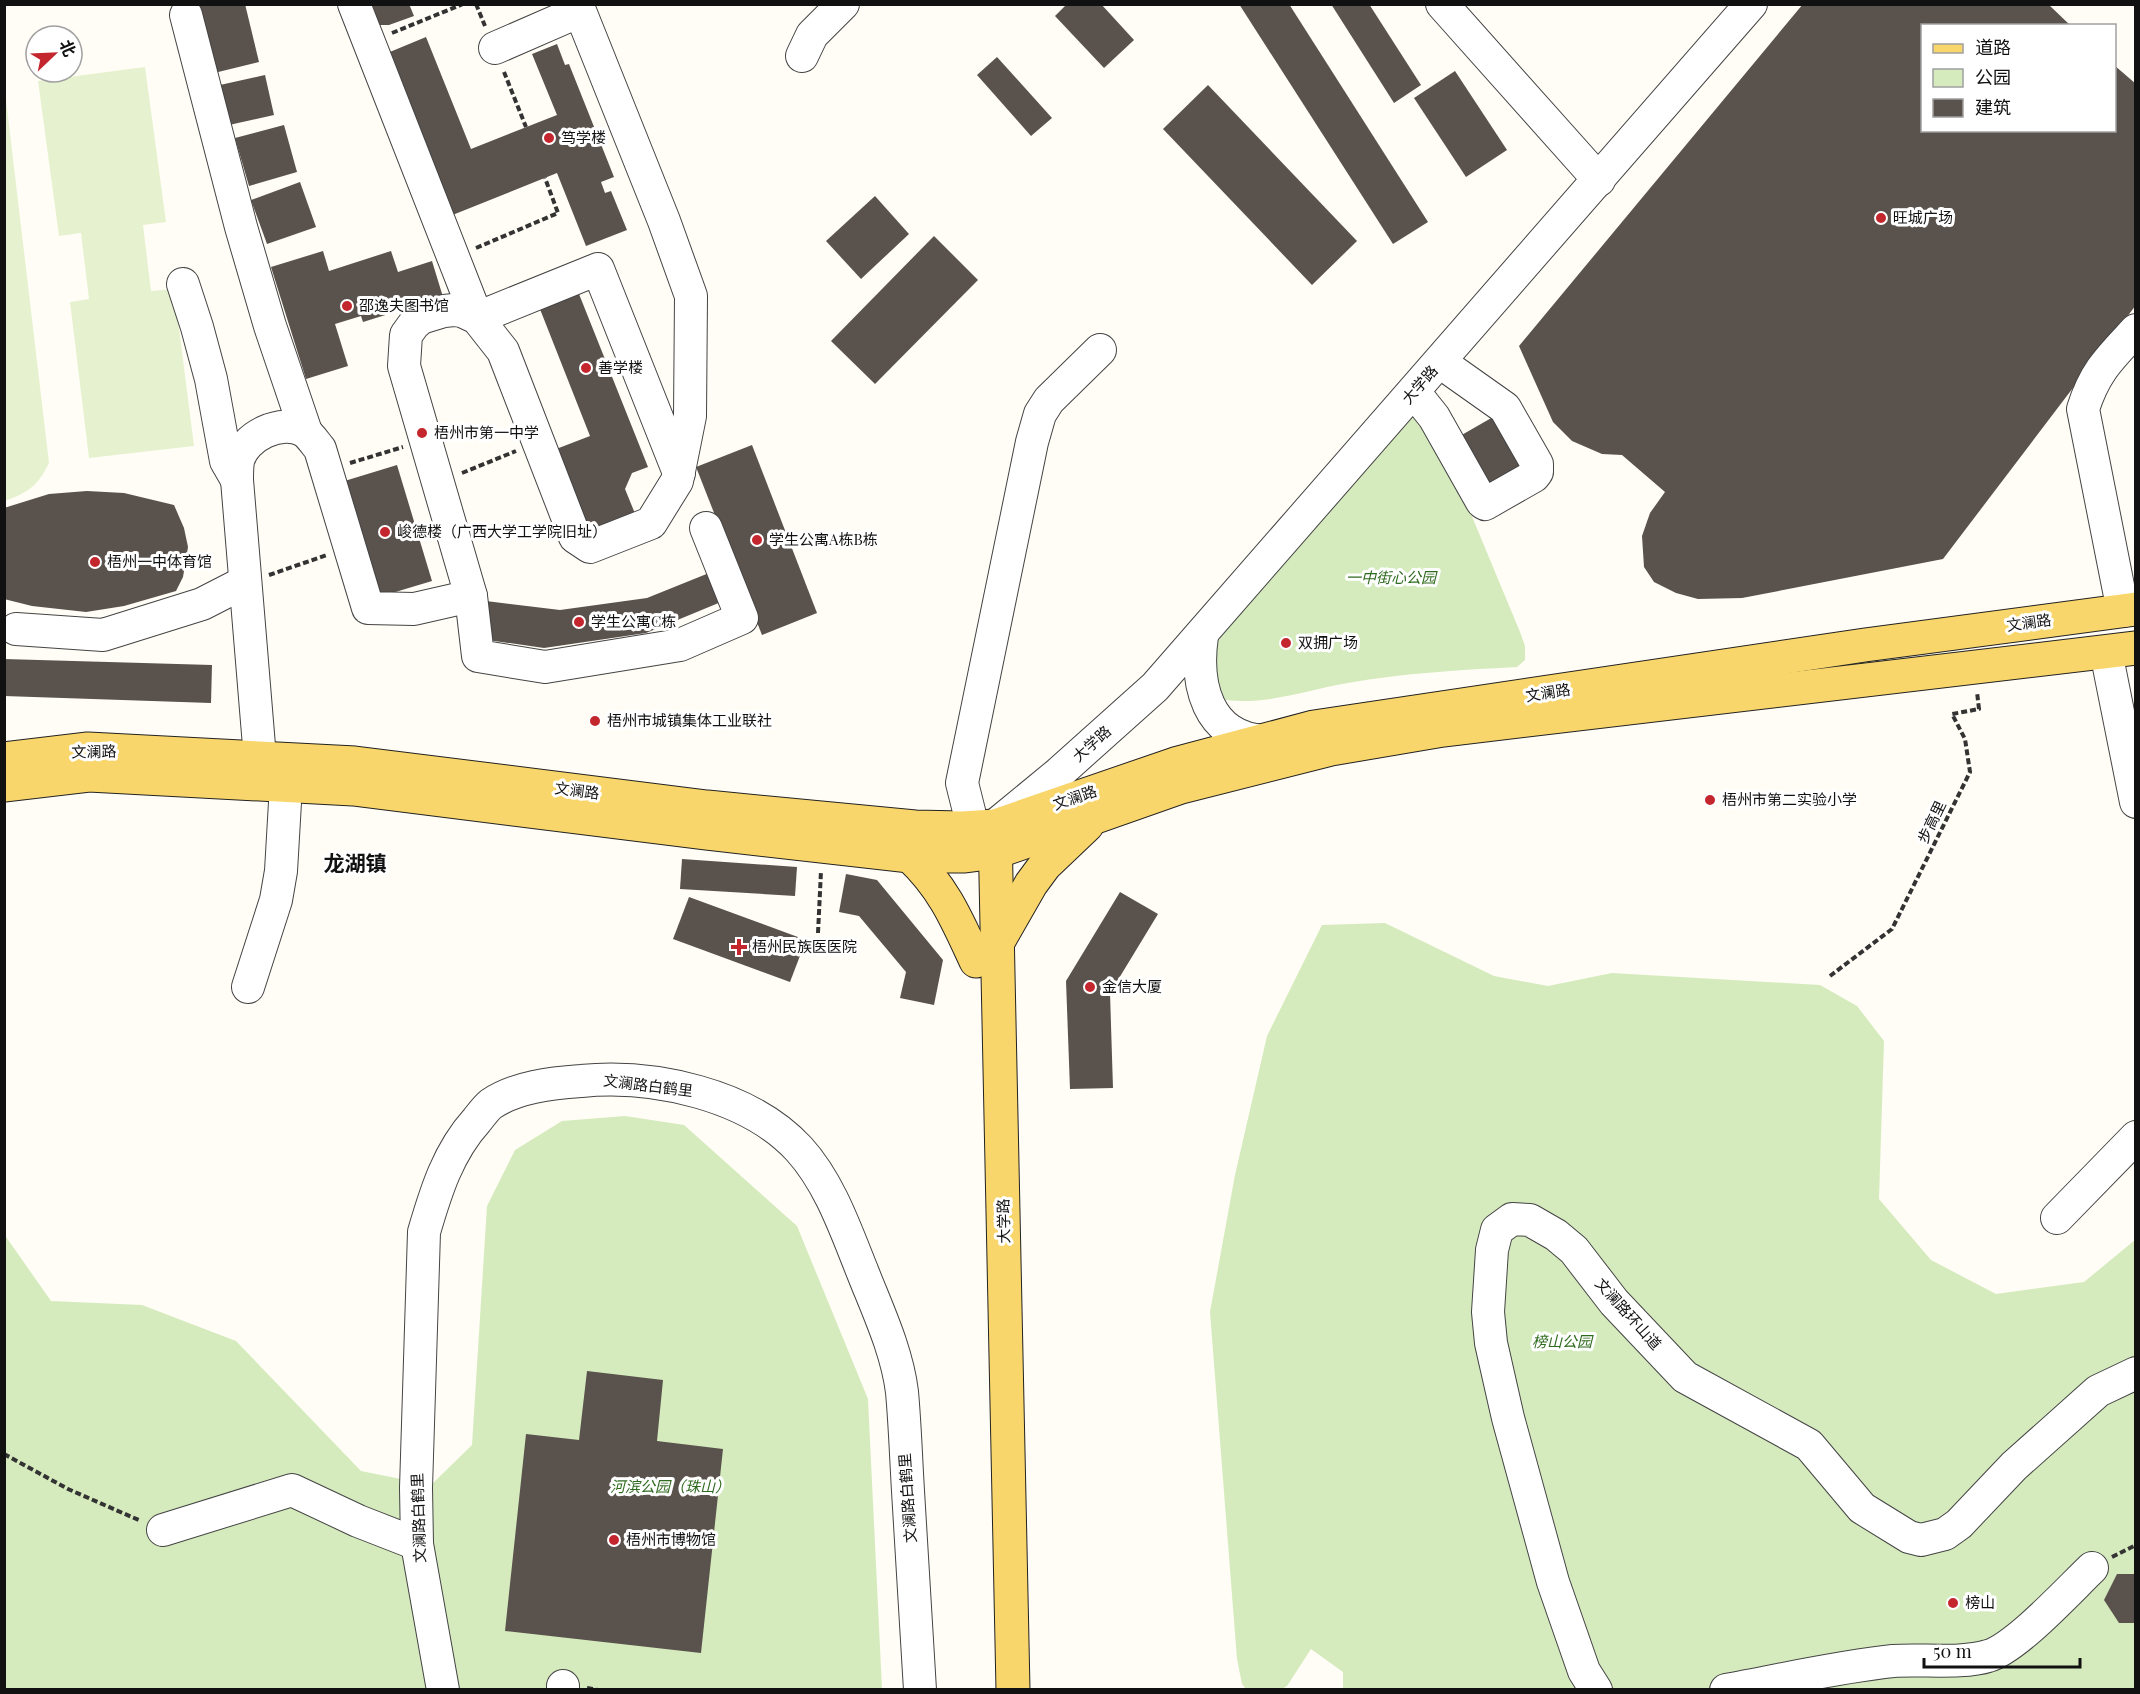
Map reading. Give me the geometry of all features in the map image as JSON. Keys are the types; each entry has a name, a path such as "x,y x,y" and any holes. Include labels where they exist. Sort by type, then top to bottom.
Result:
{"main road":[{"name":"文澜路","path":"4,759 88,749 356,763 730,810 915,827 985,840 1175,764 1314,727 1853,647 2129,610"},
{"name":"文澜路","path":"4,785 89,775 353,789 910,856 1100,814 1181,787 1331,749 1443,730 2121,650"},
{"path":"910,856 928,873 987,951 1030,884 1045,865 1100,814"},
{"name":"大学路","path":"985,840 991,1689"},
{"name":"大学路","path":"987,951 1013,1689"}],"street":[{"path":"354,4 477,318 503,351 575,537 590,547 651,523 677,481 690,416 691,296 664,221 580,11 495,48"},
{"path":"802,56 812,35 843,4"},
{"path":"1442,4 1599,180"},
{"name":"大学路","path":"985,840 1155,687 1202,636 1751,4"},
{"path":"186,15 241,227 270,326 306,432 320,449 368,608 414,609 471,596"},
{"path":"477,318 598,268 679,473"},
{"path":"183,284 211,379 226,461 237,480"},
{"path":"477,318 462,310 444,310 421,318 406,335 404,366 471,596 478,656 545,667 680,645 742,618 706,528"},
{"path":"2129,610 2083,409 2089,389 2099,370 2136,330"},
{"path":"985,840 962,783 1032,442 1040,414 1049,400 1100,350"},
{"path":"1414,392 1434,417 1482,502 1485,504 1534,476 1537,472 1536,464 1505,408 1440,362"},
{"path":"260,758 237,480 238,460 250,442 270,429 294,427 306,432"},
{"path":"16,629 103,635 202,604 245,582"},
{"path":"1202,636 1199,658 1201,678 1206,697 1215,715 1225,729 1248,740 1263,741"},
{"path":"2121,650 2135,794"},
{"path":"248,987 276,900 281,871 286,785"},
{"name":"文澜路白鹤里","path":"442,1689 417,1544 416,1488 424,1232 449,1160 467,1131 490,1105 521,1090 597,1079 629,1080 706,1093 745,1109 776,1129 799,1148 819,1176 842,1219 885,1326 902,1390 920,1689"},
{"path":"2057,1218 2136,1137"},
{"name":"文澜路环山道","path":"1596,1689 1584,1671 1553,1582 1508,1418 1491,1343 1488,1312 1492,1250 1497,1230 1512,1219 1530,1220 1556,1235 1574,1250 1614,1302 1685,1377 1809,1445 1862,1508 1909,1537 1921,1540 1935,1538 1959,1524 2014,1466 2098,1391 2136,1372"},
{"path":"163,1530 292,1490 358,1521 417,1544"},
{"path":"1726,1689 1867,1664 1989,1656 2007,1647 2092,1568"}],"path":[{"path":"369,42 463,4"},
{"path":"495,48 526,127"},
{"path":"453,257 558,213 544,178"},
{"path":"326,470 426,440"},
{"path":"439,482 538,442"},
{"path":"245,582 350,548"},
{"name":"步高里","path":"1830,976 1892,929 1970,772 1965,739 1952,714 1979,709 1974,668"},
{"path":"818,933 823,846"},
{"path":"4,1454 68,1489 163,1530"}],"green space":[{"path":"145,67 166,222 143,225 151,291 174,289 194,446 89,458 70,302 89,299 81,233 59,236 38,84 84,84 84,75"},
{"path":"5,91 49,463 31,488 5,501"},
{"name":"一中街心公园","path":"1413,410 1434,425 1520,632 1525,646 1525,660 1517,667 1390,677 1272,699 1226,700 1214,688 1216,647 1226,626"},
{"name":"榜山公园","path":"1385,923 1494,976 1548,986 1612,973 1820,985 1857,1006 1884,1041 1879,1199 1931,1260 1996,1294 2084,1282 2135,1240 2135,1689 1343,1689 1343,1672 1311,1649 1287,1686 1282,1689 1246,1689 1242,1684 1237,1659 1210,1312 1235,1175 1267,1036 1322,925"},
{"name":"河滨公园（珠山）","path":"625,1116 684,1125 797,1226 868,1399 882,1689 5,1689 4,1234 51,1301 142,1305 236,1341 361,1471 431,1485 472,1445 487,1206 515,1150 562,1121"}],"building":[{"path":"193,4 245,4 259,62 210,74"},
{"path":"372,4 409,4 414,16 389,25 379,25"},
{"path":"1067,4 1101,4 1134,40 1104,68 1055,16"},
{"path":"1239,4 1289,4 1428,222 1393,244"},
{"path":"1331,4 1369,4 1421,85 1394,103"},
{"name":"旺城广场","path":"1803,4 2048,4 2069,24 1921,24 1921,132 2116,132 2116,67 2136,84 2136,305 1943,559 1742,598 1698,599 1676,593 1654,582 1644,567 1642,536 1650,513 1665,492 1622,455 1602,454 1572,441 1553,422 1519,346"},
{"name":"笃学楼","path":"426,37 471,149 557,115 532,54 557,44 565,65 569,64 614,177 601,182 605,193 611,191 627,230 586,246 557,173 450,216 385,54"},
{"path":"997,57 1052,118 1031,136 977,75"},
{"path":"1455,71 1507,150 1466,177 1414,98"},
{"path":"265,75 274,115 229,125 220,85"},
{"path":"1208,85 1357,241 1312,285 1163,129"},
{"path":"284,125 297,172 249,186 235,138"},
{"path":"300,182 316,227 267,244 251,200"},
{"path":"875,196 909,234 861,279 826,241"},
{"path":"934,236 978,280 875,384 831,341"},
{"name":"邵逸夫图书馆","path":"323,251 329,271 391,251 398,272 432,261 443,297 363,322 361,316 335,324 348,366 306,379 271,267"},
{"name":"善学楼","path":"575,284 648,467 632,473 625,489 636,516 585,536 551,451 590,436 536,299"},
{"path":"1500,413 1532,472 1486,497 1453,440"},
{"name":"学生公寓A栋B栋","path":"752,445 817,613 762,635 696,467"},
{"name":"峻德楼（广西大学工学院旧址）","path":"397,465 432,581 372,599 338,483"},
{"name":"梧州一中体育馆","path":"87,491 124,493 174,505 184,528 188,547 183,577 176,591 124,606 86,612 32,606 4,599 4,508 49,494"},
{"name":"学生公寓C栋","path":"709,573 721,602 646,633 544,648 481,639 486,601 560,610 647,598"},
{"path":"4,659 212,665 211,703 4,696"},
{"path":"682,859 797,867 795,896 680,889"},
{"path":"846,874 877,880 943,960 934,1005 900,998 906,972 859,916 839,912"},
{"name":"金信大厦","path":"1120,892 1158,914 1110,993 1113,1088 1070,1089 1066,981"},
{"path":"689,897 806,940 790,982 673,939"},
{"name":"梧州市博物馆","path":"587,1371 663,1380 657,1441 723,1449 701,1653 505,1631 526,1434 579,1440"},
{"path":"2117,1574 2136,1574 2136,1623 2119,1623 2104,1600"}],"place":[{"name":"笃学楼","path":"549,138"},
{"name":"旺城广场","path":"1881,218"},
{"name":"邵逸夫图书馆","path":"347,306"},
{"name":"善学楼","path":"586,368"},
{"name":"梧州市第一中学","path":"422,433"},
{"name":"峻德楼（广西大学工学院旧址）","path":"385,532"},
{"name":"学生公寓A栋B栋","path":"757,540"},
{"name":"梧州一中体育馆","path":"95,562"},
{"name":"学生公寓C栋","path":"579,622"},
{"name":"双拥广场","path":"1286,643"},
{"name":"梧州市城镇集体工业联社","path":"595,721"},
{"name":"梧州市第二实验小学","path":"1710,800"},
{"name":"梧州民族医医院","path":"739,947"},
{"name":"金信大厦","path":"1090,987"},
{"name":"梧州市博物馆","path":"614,1540"},
{"name":"榜山","path":"1953,1603"}],"district":[{"name":"龙湖镇","path":"355,864"}]}
